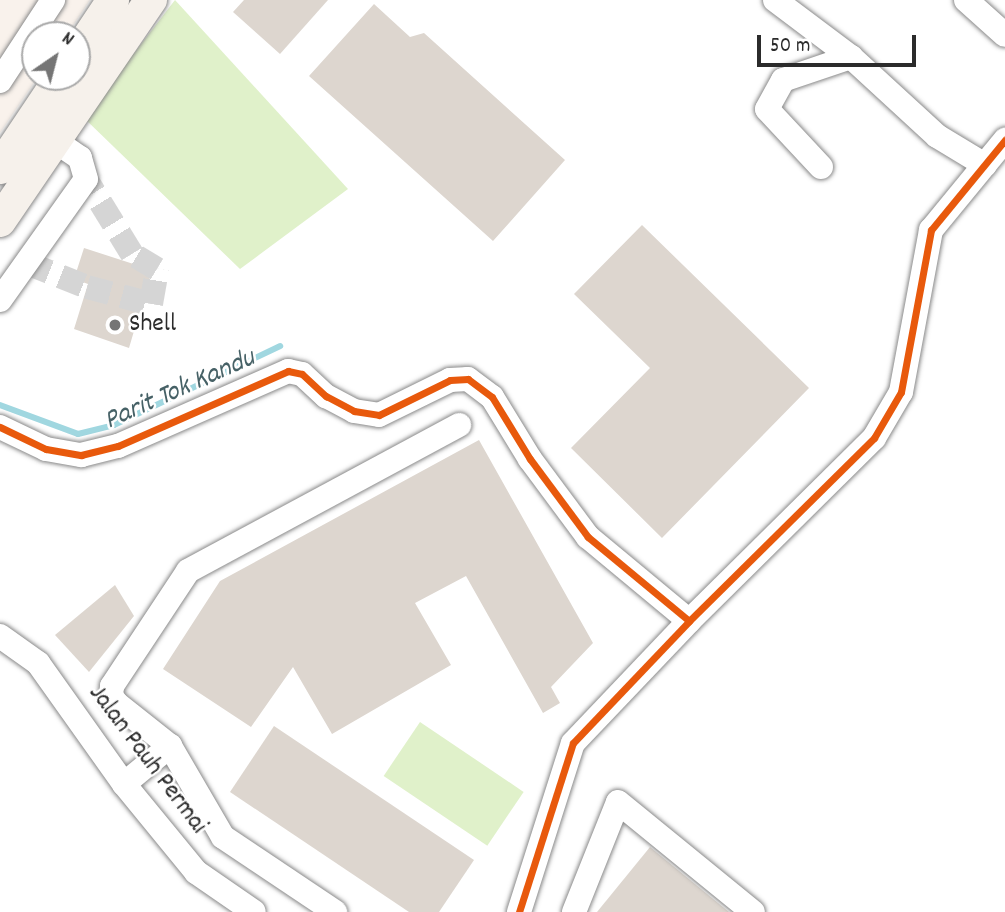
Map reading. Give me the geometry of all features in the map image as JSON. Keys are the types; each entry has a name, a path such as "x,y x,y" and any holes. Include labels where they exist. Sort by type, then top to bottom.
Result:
{"main road":[{"path":"91,33 113,0"},
{"path":"20,141 151,0"},
{"path":"0,221 20,141 52,91"}],"street":[{"path":"0,81 53,0"},
{"path":"775,0 851,57 937,136 985,165"},
{"path":"966,0 1005,35"},
{"path":"821,167 767,109 783,80 851,57"},
{"path":"519,912 573,743 689,621 874,438 901,392 931,230 1005,140"},
{"path":"0,300 86,179 80,158 20,141"},
{"path":"0,427 46,449 81,455 118,446 288,371 302,374 326,396 354,411 379,415 450,380 468,379 492,397 530,460 588,537 689,621"},
{"path":"335,912 223,837 170,746 117,704 111,696 112,686 188,572 459,425"},
{"name":"Jalan Pauh Permai","path":"0,636 38,663 124,784 196,872 254,912"},
{"path":"124,784 170,746"},
{"path":"574,912 618,802 753,912"}],"shaded area":[{"path":"0,0 90,0 76,21 21,21 21,91 28,91 0,133"}],"green space":[{"path":"175,0 348,189 240,269 84,118"},
{"path":"420,722 524,792 487,846 384,776"}],"building":[{"path":"244,0 328,0 280,54 233,12"},
{"path":"374,4 410,37 424,33 565,160 493,241 309,76"},
{"path":"642,225 809,388 662,538 571,448 650,368 574,294"},
{"path":"84,248 152,270 129,348 74,329 88,284 74,279"},
{"path":"479,440 593,643 551,687 560,703 543,713 466,576 415,603 451,665 332,734 293,667 251,727 163,669 220,581"},
{"path":"115,585 134,616 89,672 55,635"},
{"path":"274,726 474,860 439,912 409,912 230,792"},
{"path":"650,847 729,912 597,912"}],"waterway":[{"name":"Parit Tok Kandu","path":"0,405 78,434 114,425 280,346"}],"tunnel":[{"path":"27,263 87,287 151,304 157,269 132,254 86,179"}],"cycle path":[{"path":"519,912 573,743 689,621 874,438 901,392 931,230 1005,140"},
{"path":"0,427 46,449 81,455 118,446 288,371 302,374 326,396 354,411 379,415 450,380 468,379 492,397 530,459 588,537 689,621"}],"place":[{"name":"Shell","path":"115,325"}]}
